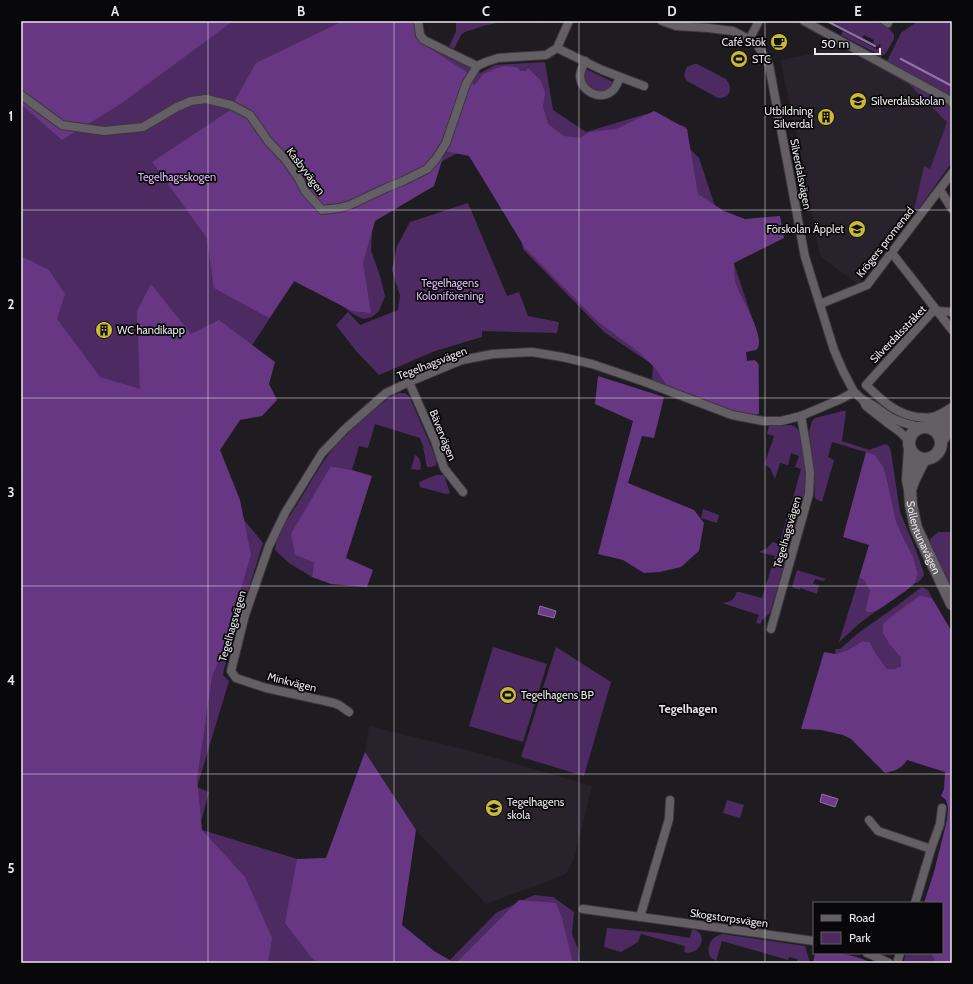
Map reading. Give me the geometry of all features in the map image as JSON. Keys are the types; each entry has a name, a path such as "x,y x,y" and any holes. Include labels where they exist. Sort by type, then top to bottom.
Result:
{"street":[{"path":"418,21 420,35 424,40 477,66 498,58 546,55 557,48 569,21"},
{"name":"Silverdalsvägen","path":"662,21 676,26 734,31 756,44 764,56 769,66 805,257 834,350 854,392 863,400 871,403 888,416 911,425 925,427"},
{"path":"749,40 758,21"},
{"path":"804,21 951,101 952,103"},
{"path":"557,48 620,77 644,86"},
{"path":"585,61 580,73 581,81 587,91 594,95 604,95 613,90 620,77"},
{"name":"Kasbyvägen","path":"21,95 62,125 104,131 143,127 177,107 191,101 206,99 231,105 250,115 268,141 286,160 305,191 322,210 350,205 427,169 436,159 446,143 466,84 477,66"},
{"name":"Krögers promenad","path":"820,304 867,285 952,173"},
{"path":"940,190 952,209"},
{"path":"892,253 952,330"},
{"name":"Silverdalsstråket","path":"952,312 932,312 866,384 875,394 895,410 903,414 932,417 952,407"},
{"name":"Tegelhagsvägen","path":"231,671 245,615 269,546 285,513 322,453 345,429 386,393 409,382 462,360 493,354 532,352 592,364 645,382 732,415 763,422 781,421 801,416 854,392"},
{"name":"Bävervägen","path":"409,382 435,441 444,468 463,492"},
{"name":"Silverdalsvägen","path":"863,400 866,406 900,432 909,445"},
{"name":"Tegelhagsvägen","path":"771,629 809,494 810,473 801,416"},
{"path":"925,427 937,432 940,437 941,447 934,456 924,459 917,457 911,452 909,445 910,435 916,429 925,427 940,424 952,418"},
{"path":"941,442 952,426"},
{"name":"Sollentunavägen","path":"909,445 908,480 916,528 952,604"},
{"name":"Sollentunavägen","path":"910,490 924,459"},
{"name":"Minkvägen","path":"231,671 236,678 266,688 334,703 349,712"},
{"path":"640,917 669,820 670,800"},
{"path":"915,902 940,824 942,808"},
{"path":"869,820 878,831 931,849"},
{"name":"Skogstorpsvägen","path":"582,909 813,941"},
{"path":"870,954 889,963"}],"shaded area":[{"path":"827,36 906,81 948,122 930,169 924,167 914,210 858,284 820,256 803,164 780,60 818,53"},
{"path":"540,606 556,611 554,618 538,614"},
{"name":"Tegelhagens skola","path":"369,726 475,752 592,786 574,859 566,874 486,904 416,830 365,752"},
{"path":"822,794 838,799 835,807 820,802"}],"green space":[{"name":"Tegelhagsskogen","path":"21,21 407,21 406,34 480,73 495,65 545,62 553,110 586,132 646,114 686,127 682,141 699,158 758,336 746,352 746,361 756,361 759,365 759,414 752,415 652,382 653,365 604,332 523,249 512,200 473,145 385,191 373,218 371,250 385,296 379,311 372,317 363,319 353,314 299,274 185,447 263,543 224,669 223,675 229,681 197,787 209,792 199,829 333,870 415,963 21,963"},
{"path":"21,21 233,21 122,103 62,140 21,104"},
{"path":"343,21 415,21 420,42 468,73 474,86 483,74 503,66 517,67 520,71 526,71 528,68 541,81 545,93 543,107 548,124 564,136 580,138 589,132 616,129 654,111 687,129 698,194 724,211 745,219 780,216 784,238 734,263 735,281 758,333 758,348 756,350 746,352 747,361 755,360 758,364 758,414 752,415 727,409 669,389 656,369 640,353 597,321 525,248 469,156 445,151 434,186 375,221 363,263 371,313 352,311 294,281 269,318 214,288 207,238 152,162 229,111 256,63"},
{"path":"456,21 543,21 543,23 509,22 483,26 465,32 461,35 454,49 449,46 456,32"},
{"path":"831,21 876,21 888,27 894,35 894,39 886,53 880,57 874,52 841,35 843,31 876,49 878,49 881,45 879,44 878,46 873,43 874,40 864,35 862,38"},
{"path":"918,21 952,21 952,99 886,63 901,33"},
{"path":"697,64 726,79 730,87 730,92 727,96 718,98 687,81 684,76 685,71 687,67"},
{"path":"586,69 615,83 613,86 602,92 589,89 585,79"},
{"path":"906,81 949,104 952,110 952,162 917,211 914,210 924,166 930,169 947,122"},
{"name":"Tegelhagens Koloniförening","path":"468,203 507,296 519,292 528,316 559,322 557,333 482,331 482,337 435,351 379,375 357,352 336,325 348,312 360,325 398,310 400,296 392,270 397,246 410,222"},
{"path":"21,256 49,270 65,294 57,319 100,377 140,389 137,311 151,284 191,334 219,320 275,362 269,384 277,400 262,416 240,420 220,450 240,500 251,555 220,658 212,676 197,779 202,830 245,877 272,938 268,963 21,963 21,479 23,474 21,472"},
{"path":"598,376 664,397 654,438 642,436 628,483 694,510 704,523 699,551 681,567 660,572 644,573 623,560 598,554 633,421 595,404"},
{"path":"399,393 405,393 409,396 437,460 436,465 427,467 420,438 375,424 368,448 359,446 352,470 331,466 312,577 289,563 275,550 280,533 319,468 335,446 371,412 388,399"},
{"path":"846,411 842,441 869,450 885,444 889,446 900,512 923,570 924,575 917,583 915,583 918,574 913,556 896,521 887,479 875,455 832,442 828,457 834,460 822,502 815,497 813,460 809,432 811,424 815,418"},
{"path":"790,425 796,427 798,430 804,454 806,487 804,503 801,507 791,505 801,469 795,467 799,456 791,453 788,465 780,463 775,479 770,468 765,465 774,436 767,434 769,426"},
{"path":"866,452 875,455 883,467 896,521 913,556 918,574 915,583 907,590 876,611 868,613 865,610 870,591 864,580 859,578 869,545 843,537"},
{"path":"415,455 420,461 420,470 411,469"},
{"path":"331,466 372,476 346,558 373,570 367,587 331,584 312,577 314,562 295,555 291,534"},
{"path":"436,475 444,475 450,493 446,494 420,487 419,482"},
{"path":"703,509 719,515 717,523 701,518"},
{"path":"789,511 797,515 799,518 770,613 762,620 760,624 756,623 759,615 722,603 728,602 734,598 737,592 762,598 775,556 759,552 767,548 773,542 779,544"},
{"path":"938,532 952,532 952,588 930,543 930,539"},
{"path":"797,570 826,579 823,581 815,579 813,584 819,585 817,594 792,587"},
{"path":"859,578 864,580 870,591 865,610 868,613 876,611 839,642"},
{"path":"922,587 928,590 932,598 920,595 911,603 890,645 901,658 901,666 894,669 887,669 874,651 870,642 862,641 848,650 835,654 836,649 840,649 861,631"},
{"path":"920,595 932,598 952,632 952,963 937,963 932,954 943,954 943,902 924,902 934,872 947,820 948,808 946,800 941,796 944,789 945,772 907,760 898,769 885,773 851,739 843,735 821,730 801,729 824,652 835,654 848,650 862,641 870,642 874,651 887,669 894,669 901,666 901,658 890,645 883,633 883,624"},
{"name":"Tegelhagens BP","path":"493,647 547,664 523,742 469,726"},
{"path":"556,647 611,682 584,776 521,757"},
{"path":"365,752 416,830 402,925 434,951 455,963 318,963 311,957 285,923 297,859 326,858"},
{"path":"727,800 744,805 740,818 723,813"},
{"path":"534,895 553,897 574,912 572,934 578,949 579,963 447,963 496,913"},
{"path":"519,900 556,903 562,918 573,963 456,963"},
{"path":"607,928 660,933 690,938 692,929 701,935 702,940 698,948 689,953 684,952 685,946 641,934 638,942 621,952 604,947"},
{"path":"723,934 805,946 810,963 797,963 797,959 789,957 788,960 722,941 716,961 710,957 709,945 715,937"},
{"path":"815,954 837,954 851,955 871,963 813,963"},
{"path":"906,954 932,954 937,963 905,963 904,960"}],"waterway":[{"path":"827,21 875,46"},
{"path":"901,59 952,86"}],"place":[{"name":"Café Stök","path":"779,42"},
{"name":"STC","path":"739,59"},
{"name":"Silverdalsskolan","path":"858,101"},
{"name":"Utbildning Silverdal","path":"826,117"},
{"name":"Förskolan Äpplet","path":"857,229"},
{"name":"WC handikapp","path":"104,330"},
{"name":"Tegelhagens BP","path":"508,695"},
{"name":"Tegelhagens skola","path":"494,808"}],"district":[{"name":"Tegelhagen","path":"688,709"}]}
